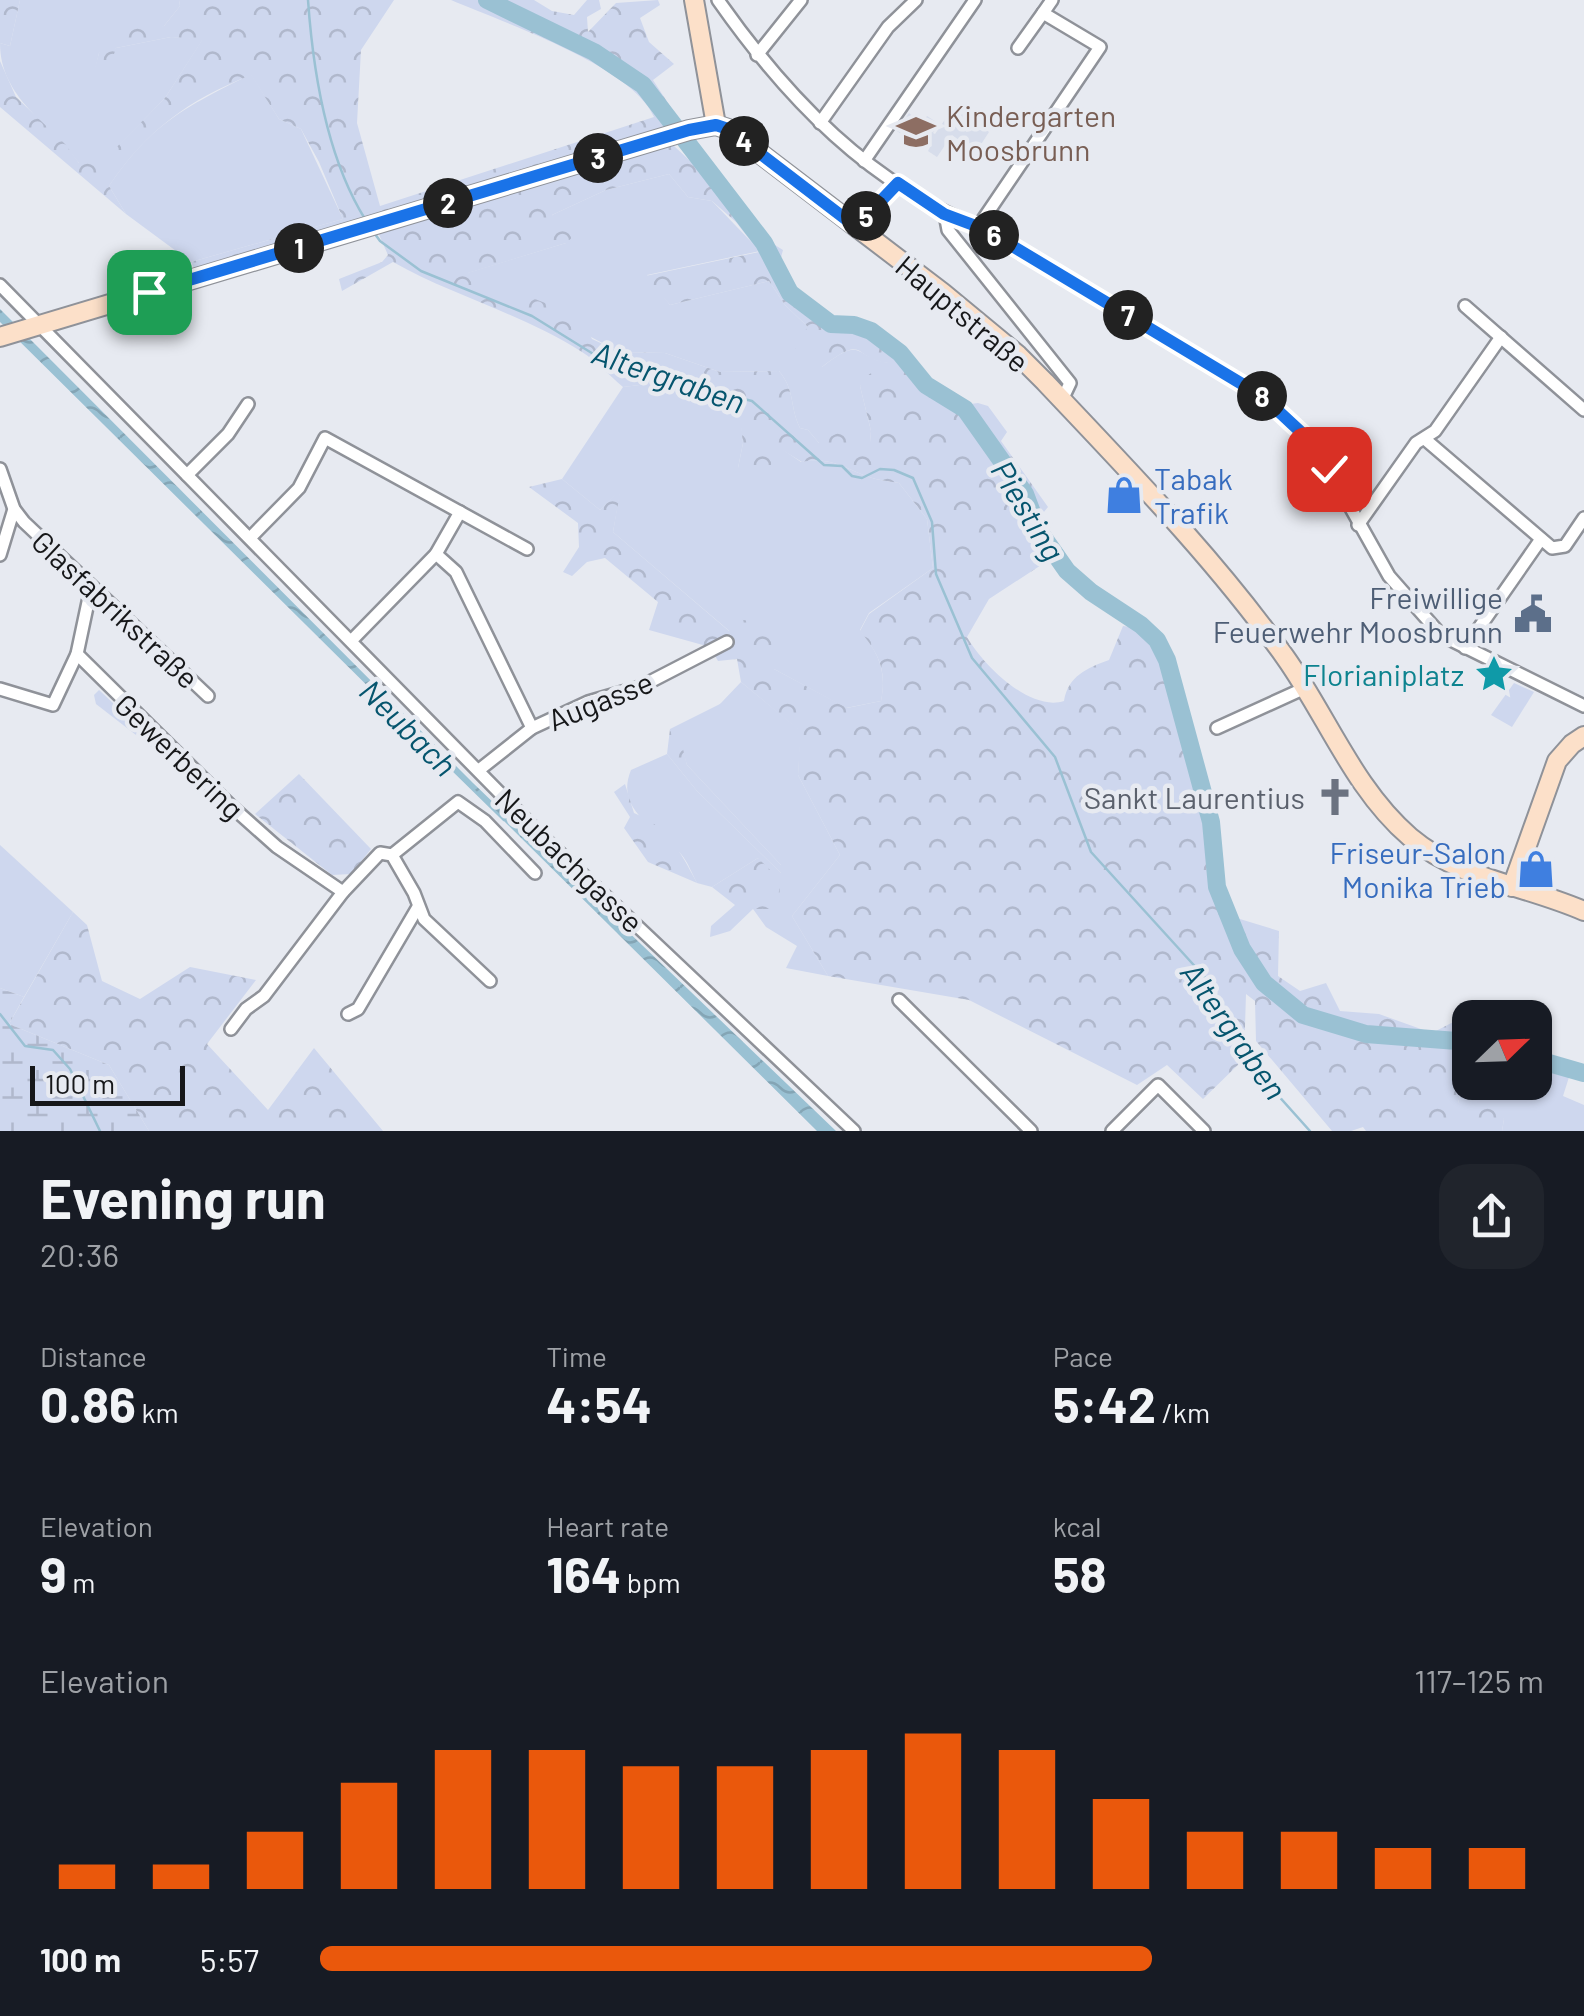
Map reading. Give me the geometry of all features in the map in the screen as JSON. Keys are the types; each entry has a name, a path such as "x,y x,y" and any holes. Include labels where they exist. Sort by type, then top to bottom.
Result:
{"main road":[{"path":"0,337 716,125 694,0"},
{"name":"Hauptstraße","path":"716,125 739,136 1018,355 1215,570 1286,658 1364,784 1392,820 1435,855 1512,887"},
{"path":"1584,736 1558,760 1512,887 1584,911"}],"street":[{"path":"718,0 757,55 820,123 864,161 944,214 978,227 1262,396 1304,435 1329,469 1358,525 1410,603 1442,635 1584,706"},
{"path":"757,55 801,0"},
{"path":"820,123 888,27 916,0"},
{"path":"864,161 976,0"},
{"path":"1018,48 1052,0"},
{"path":"978,227 1100,47 1043,13"},
{"path":"856,227 898,183"},
{"name":"Hauptstraße","path":"944,214 948,230 1070,383 1062,400"},
{"name":"Neubachgasse","path":"0,286 34,327 188,475 544,838 854,1131"},
{"path":"1465,306 1584,410"},
{"path":"1358,525 1501,337"},
{"path":"188,475 228,434 248,404"},
{"path":"250,538 299,488 326,438 527,549"},
{"path":"1426,440 1552,548 1565,546 1584,518"},
{"name":"Glasfabrikstraße","path":"0,469 14,509 91,588 208,696"},
{"path":"0,555 14,509"},
{"path":"352,640 436,554 460,512"},
{"path":"1465,648 1541,539"},
{"path":"436,554 456,572 532,728"},
{"path":"0,689 52,705 76,654 91,588"},
{"name":"Augasse","path":"480,770 532,728 592,700 640,687 727,642"},
{"name":"Gewerbering","path":"76,654 231,806 278,847 342,892"},
{"path":"1217,728 1305,688"},
{"path":"231,1028 246,1009 264,996 342,892 380,853 392,855 458,802 484,821 535,873"},
{"path":"392,855 424,919 490,981"},
{"path":"348,1014 358,1010 418,907"},
{"path":"898,1000 1031,1131"},
{"path":"1112,1131 1158,1085 1204,1131"}],"shaded area":[{"name":"Kindergarten Moosbrunn","path":"953,108 968,118 961,128 967,132 975,122 989,132 976,152 952,135 937,157 928,151 930,147 897,131 909,113 921,124 927,116 939,124 935,134"}],"green space":[{"path":"0,0 20,0 10,46 0,43"},
{"path":"20,0 179,0 180,6 164,26 99,53 95,70 116,48 171,37 203,39 165,98 102,163 79,163 28,108 8,79 0,43 10,46"},
{"path":"179,0 394,0 361,50 357,123 380,206 654,117 621,80 594,63 451,0 534,0 552,11 574,15 587,0 599,0 601,9 587,17 588,32 616,3 658,0 660,5 640,18 649,42 674,64 653,80 677,117 674,146 732,200 757,234 783,250 777,272 791,292 831,317 850,318 896,353 919,385 955,406 988,406 1007,432 1001,441 1048,507 1039,518 1061,552 989,599 967,637 974,648 1009,684 1037,700 1051,703 1064,701 1074,679 1109,660 1123,626 1144,629 1184,730 1230,916 1279,931 1278,976 1300,991 1326,983 1340,1011 1379,1014 1432,1033 1452,1023 1452,1100 1492,1105 1504,1119 1502,1131 1366,1131 1363,1127 1332,1131 1256,1041 1255,1001 1246,994 1244,1059 1203,1099 1167,1065 1137,1085 969,1000 828,976 792,916 840,855 798,775 800,731 741,682 737,659 718,661 710,647 649,630 658,602 605,558 587,562 572,576 563,572 579,547 578,523 529,487 562,479 600,510 621,488 613,532 729,631 737,619 763,623 779,641 774,669 847,708 881,701 880,663 860,631 869,614 933,568 927,519 899,483 827,461 802,462 779,448 768,471 751,475 738,468 743,443 740,420 689,395 656,401 648,384 623,387 587,356 559,339 393,262 342,291 339,279 382,262 388,255 373,221 197,274 191,262 343,219 301,129 279,119 251,75 188,106 138,149 109,186 126,214 0,107 0,61 16,97 79,163 101,163 165,98 202,40 171,37 116,48 110,66 94,71 99,53 118,29 164,26 180,6","holes":["669,174 688,197 712,201 736,222 759,252 645,276 670,305 769,281 785,305 808,327 794,345 802,361 822,367 853,349 888,363 868,375 860,386 870,442 843,430 819,443 808,430 800,428 788,386 779,371 720,372 665,353 620,352 592,339 581,317 468,273 566,243 575,235 552,215 606,190"]},
{"path":"251,74 279,119 301,129 343,219 191,262 126,214 109,186 140,147 171,119"},
{"path":"669,174 688,197 712,201 760,251 647,275 670,305 769,281 785,305 808,327 822,367 853,350 891,363 860,386 870,442 819,443 808,430 800,428 788,386 779,371 720,372 665,353 620,352 467,273 566,243 552,215 606,190"},
{"path":"648,384 689,394 741,420 743,443 738,468 779,447 801,462 827,461 899,483 927,519 933,568 869,613 860,630 880,663 881,701 846,708 774,669 613,532 620,490 600,510 562,479 623,387"},
{"path":"741,682 801,731 798,775 840,855 792,916 828,976 786,968 797,946 766,927 753,909 779,909 758,858 712,887 697,883 681,854 641,818 628,797 631,770 667,754 697,791 781,873 781,865 687,765 681,745"},
{"path":"1514,683 1534,692 1512,727 1491,715"},
{"path":"99,690 160,747 158,752 96,704 94,695"},
{"path":"722,703 682,745 687,765 781,865 782,874 697,791 667,754 670,729"},
{"path":"299,774 371,849 351,874 332,875 255,814"},
{"path":"625,784 634,813 664,833 679,850 697,883 648,862 624,828 630,817 614,792"},
{"path":"0,845 73,912 24,997 0,988"},
{"path":"758,858 780,880 779,909 753,909 730,931 710,937 711,926 735,905 712,887"},
{"path":"73,912 87,925 102,981 140,999 190,967 256,980 207,1044 268,1110 314,1048 383,1131 149,1131 109,1065 9,1024"},
{"path":"0,988 24,997 9,1024 109,1065 149,1131 0,1131"},
{"path":"1552,1069 1570,1074 1563,1096 1584,1105 1584,1131 1502,1131 1504,1119 1458,1103 1552,1100"}],"water":[{"path":"0,309 473,783 836,1131 817,1131 0,322"}],"waterway":[{"name":"Altergraben","path":"308,0 324,113 341,169 365,219"},
{"name":"Piesting","path":"487,0 594,52 643,85 764,243 790,293 831,324 871,331 900,353 926,385 965,409 1025,494 1039,531 1067,571 1157,640 1167,660 1211,822 1217,887 1242,949 1264,983 1303,1015 1366,1034 1452,1041"},
{"name":"Altergraben","path":"375,234 421,271 532,316 603,360 752,401 824,465 842,466 852,476 862,478 880,469 913,478 932,522 936,574 972,658 1055,757 1091,852 1211,984 1259,1074 1310,1131"},
{"name":"Neubach","path":"410,728 504,820"},
{"path":"0,1014 25,1046 53,1050 70,1069 100,1131"},
{"name":"Piesting","path":"1552,1064 1584,1073"}],"place":[{"name":"Kindergarten Moosbrunn","path":"916,132"},
{"name":"Tabak Trafik","path":"1124,495"},
{"name":"Freiwillige Feuerwehr Moosbrunn","path":"1533,614"},
{"name":"Florianiplatz","path":"1494,674"},
{"name":"Sankt Laurentius","path":"1335,797"},
{"name":"Friseur-Salon Monika Trieb","path":"1536,869"}],"route":[{"path":"149,292 716,125 739,136 856,227 898,183 944,214 984,229 1262,396 1304,435 1329,469"}]}
